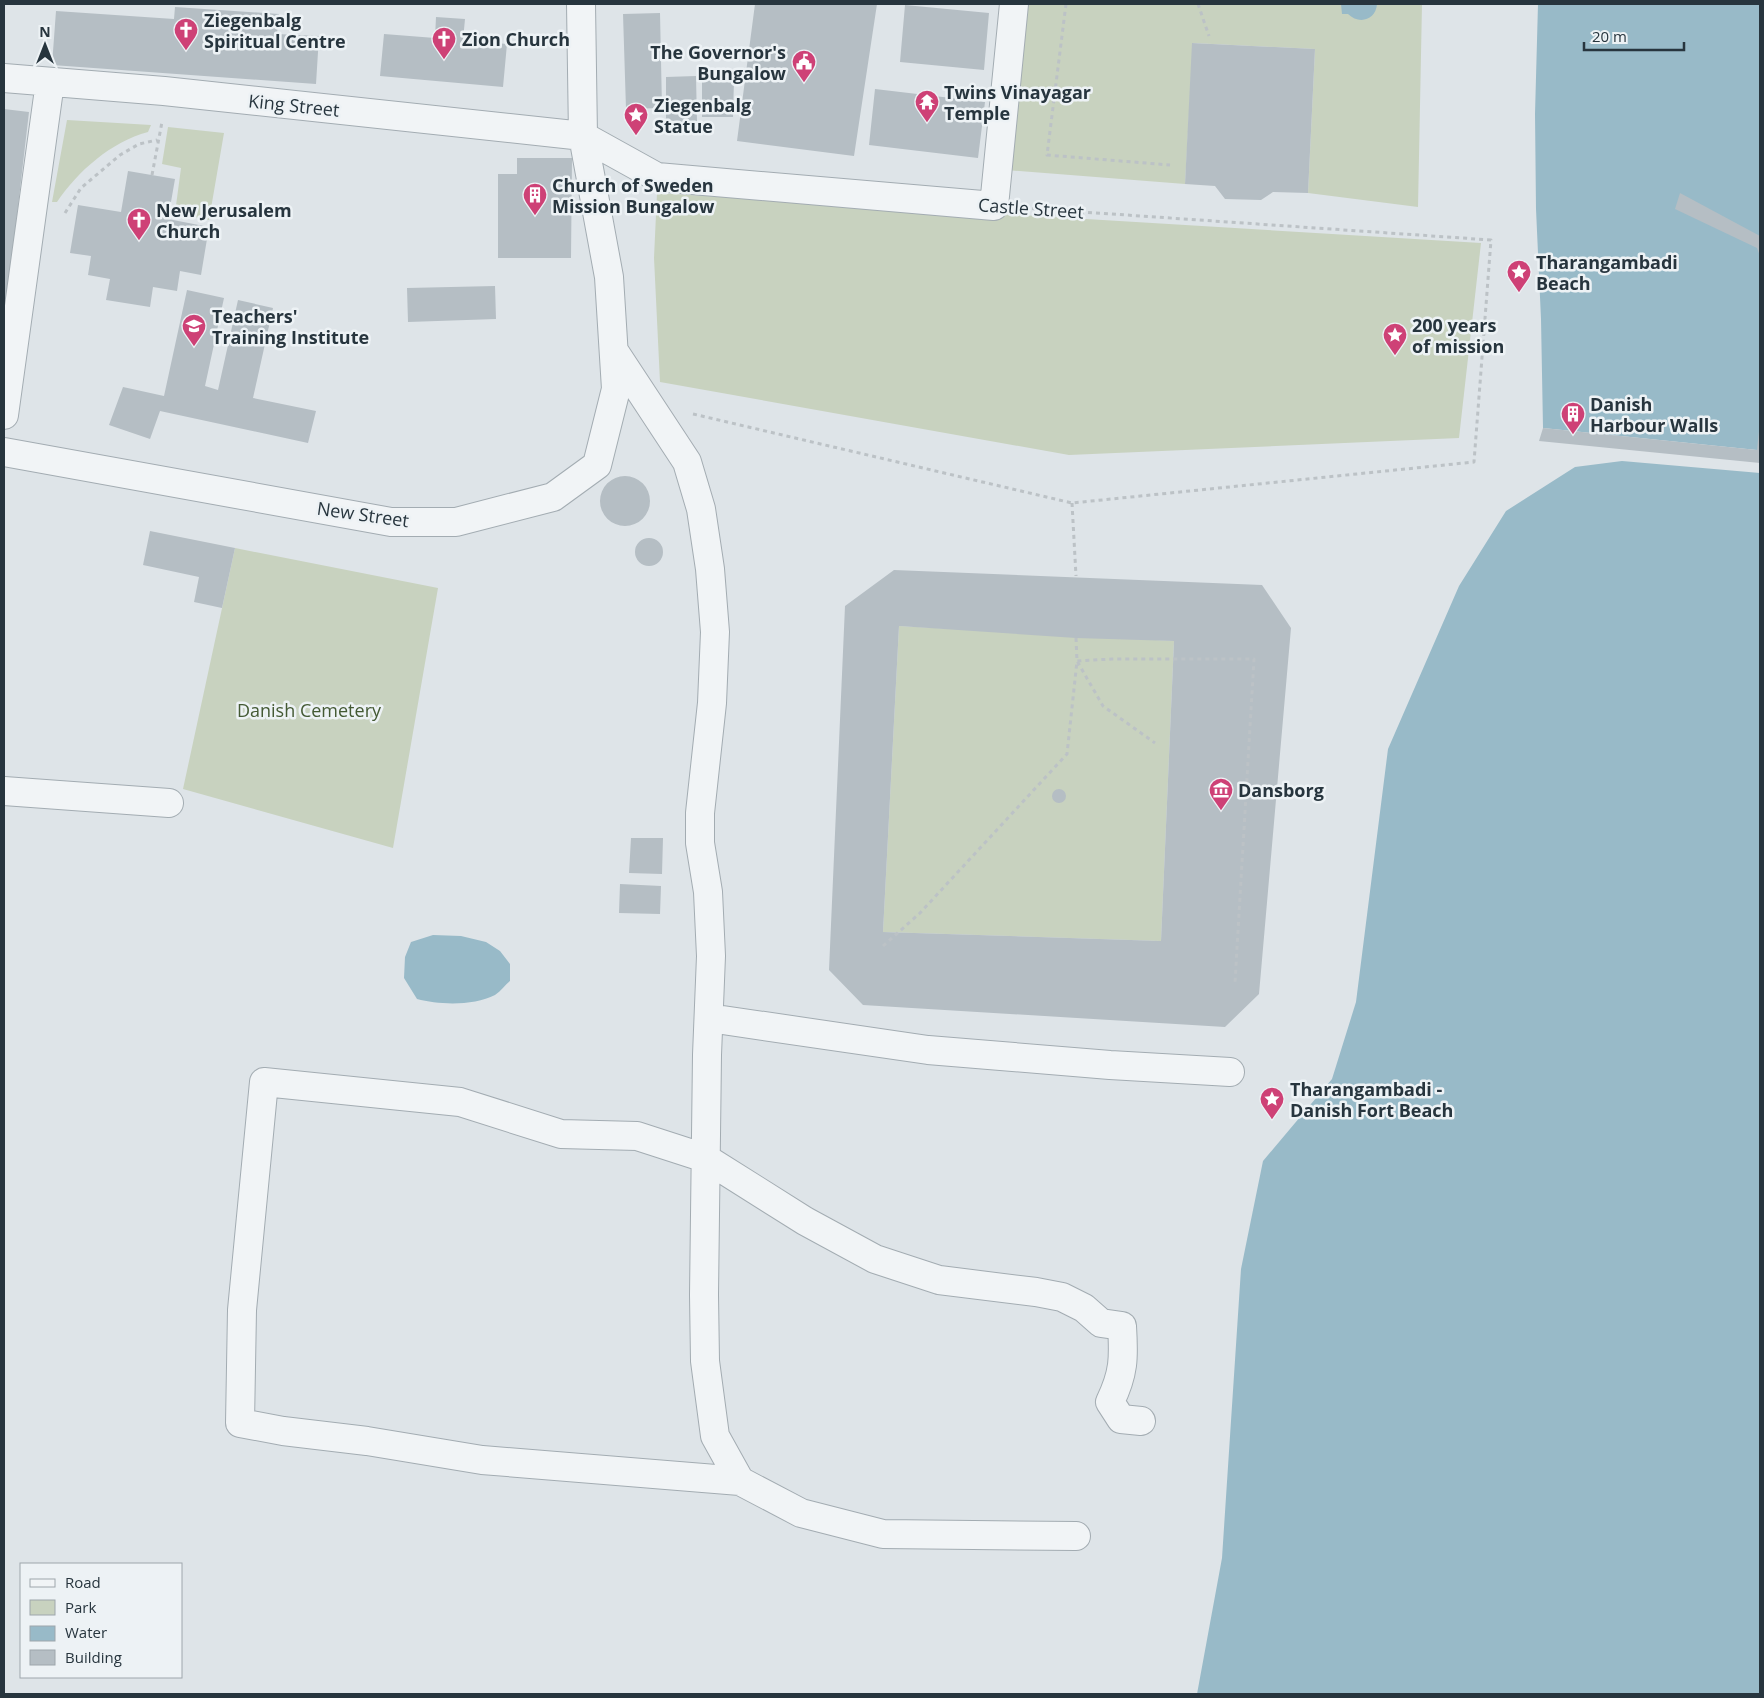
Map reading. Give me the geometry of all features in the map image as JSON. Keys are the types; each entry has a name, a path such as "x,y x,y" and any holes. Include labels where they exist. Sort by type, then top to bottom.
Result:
{"street":[{"name":"New Street","path":"4,452 391,522 456,522 553,497 597,465 616,389 609,277 583,136 581,4"},
{"path":"994,206 1014,4"},
{"name":"King Street","path":"4,78 164,91 583,136"},
{"path":"4,415 50,82"},
{"name":"Castle Street","path":"583,136 657,177 994,206"},
{"path":"614,351 687,462 701,509 710,569 715,632 713,694 700,813 700,843 708,892 710,938 705,1158 705,1361 715,1436 740,1481"},
{"path":"4,791 169,802"},
{"path":"709,1018 928,1050 1110,1065 1230,1072"},
{"path":"1076,1536 883,1534 801,1513 740,1481 482,1460 240,1423 242,1310 264,1082 460,1102 561,1134 637,1136 705,1158 805,1221 875,1258 938,1280 1062,1297 1084,1308 1101,1323 1122,1326 1124,1361 1117,1387 1110,1402 1121,1419 1141,1421"}],"path":[{"path":"1066,4 1047,155 1170,165"},
{"path":"1198,4 1209,36"},
{"path":"152,175 157,140 162,123"},
{"path":"64,214 81,188 120,155 139,144 157,140"},
{"name":"Castle Street","path":"994,206 1491,240 1474,462 1072,504"},
{"path":"650,404 1072,504 1076,576"},
{"path":"883,946 920,912 1067,754 1077,661 1076,638"},
{"path":"1077,661 1112,659 1254,659 1235,982"},
{"path":"1077,661 1103,706 1155,743"}],"green space":[{"path":"1023,4 1422,4 1418,207 1308,193 1315,49 1193,43 1185,184 1006,170"},
{"path":"67,120 151,125 148,132 121,143 96,159 75,179 57,202 52,202"},
{"path":"168,127 224,133 209,220 175,213 181,168 162,164"},
{"path":"657,193 1481,243 1459,438 1069,455 660,382 654,258"},
{"name":"Danish Cemetery","path":"235,548 438,588 393,848 183,789"},
{"path":"899,626 1174,641 1161,941 883,932"}],"water":[{"path":"1341,4 1377,4 1374,14 1362,20 1348,14 1342,14"},
{"path":"1538,4 1760,4 1760,447 1757,450 1543,428 1536,209 1535,114"},
{"path":"1622,461 1760,473 1760,1694 1197,1694 1222,1558 1241,1269 1263,1161 1332,1079 1356,1002 1388,749 1459,586 1506,511 1575,467"},
{"path":"433,935 461,936 486,942 500,951 510,964 510,981 495,995 487,999 467,1003 446,1003 417,999 404,978 405,957 411,942"}],"building":[{"name":"The Governor's Bungalow","path":"755,4 877,4 854,156 737,141"},
{"path":"905,5 989,13 984,70 900,62"},
{"name":"Ziegenbalg Spiritual Centre","path":"175,7 279,14 277,34 319,36 316,84 52,65 56,11 174,19"},
{"path":"660,13 662,108 626,109 623,14"},
{"name":"Zion Church","path":"436,17 465,19 463,40 507,44 503,87 380,76 384,34 435,38"},
{"path":"1192,43 1315,49 1308,193 1273,192 1261,200 1225,199 1215,186 1185,184"},
{"path":"696,76 697,122 666,123 666,77"},
{"path":"702,78 734,79 733,117 702,117"},
{"name":"Twins Vinayagar Temple","path":"875,89 985,102 978,158 869,145"},
{"path":"4,109 29,112 5,318 4,318"},
{"name":"Church of Sweden Mission Bungalow","path":"517,158 572,158 571,258 498,258 498,174 517,174"},
{"name":"New Jerusalem Church","path":"128,171 175,179 168,219 209,227 201,275 180,271 177,291 153,287 150,307 106,300 110,279 88,275 91,256 70,253 78,205 121,212"},
{"path":"1680,193 1760,236 1760,256 1757,248 1675,209"},
{"path":"495,286 496,319 408,322 407,288"},
{"name":"Teachers' Training Institute","path":"187,290 224,298 205,386 218,390 238,300 273,308 253,398 316,411 308,443 160,411 150,439 109,425 123,387 164,396"},
{"name":"Danish Harbour Walls","path":"1543,428 1757,450 1760,431 1760,463 1539,441"},
{"path":"620,476 630,476 643,483 650,496 650,506 643,519 630,526 620,526 611,522 604,515 600,506 600,496 604,487 611,480"},
{"path":"150,531 235,548 222,608 194,602 199,577 143,565"},
{"path":"649,538 659,542 663,552 659,562 649,566 639,562 635,552 639,542"},
{"name":"Dansborg","path":"894,570 1262,585 1291,628 1259,994 1225,1027 863,1005 829,970 845,606","holes":["899,626 1076,638 1174,641 1161,941 883,932"]},
{"path":"1056,789 1062,789 1066,796 1062,803 1056,803 1052,799 1052,793"},
{"path":"631,838 663,838 662,874 629,873"},
{"path":"620,884 661,886 660,914 619,913"}],"place":[{"name":"Ziegenbalg Spiritual Centre","path":"186,51"},
{"name":"Zion Church","path":"444,60"},
{"name":"The Governor's Bungalow","path":"804,83"},
{"name":"Twins Vinayagar Temple","path":"927,123"},
{"name":"Ziegenbalg Statue","path":"636,136"},
{"name":"Church of Sweden Mission Bungalow","path":"535,216"},
{"name":"New Jerusalem Church","path":"139,241"},
{"name":"Tharangambadi Beach","path":"1519,293"},
{"name":"Teachers' Training Institute","path":"194,347"},
{"name":"200 years of mission","path":"1395,356"},
{"name":"Danish Harbour Walls","path":"1573,435"},
{"name":"Dansborg","path":"1221,811"},
{"name":"Tharangambadi - Danish Fort Beach","path":"1272,1120"}]}
